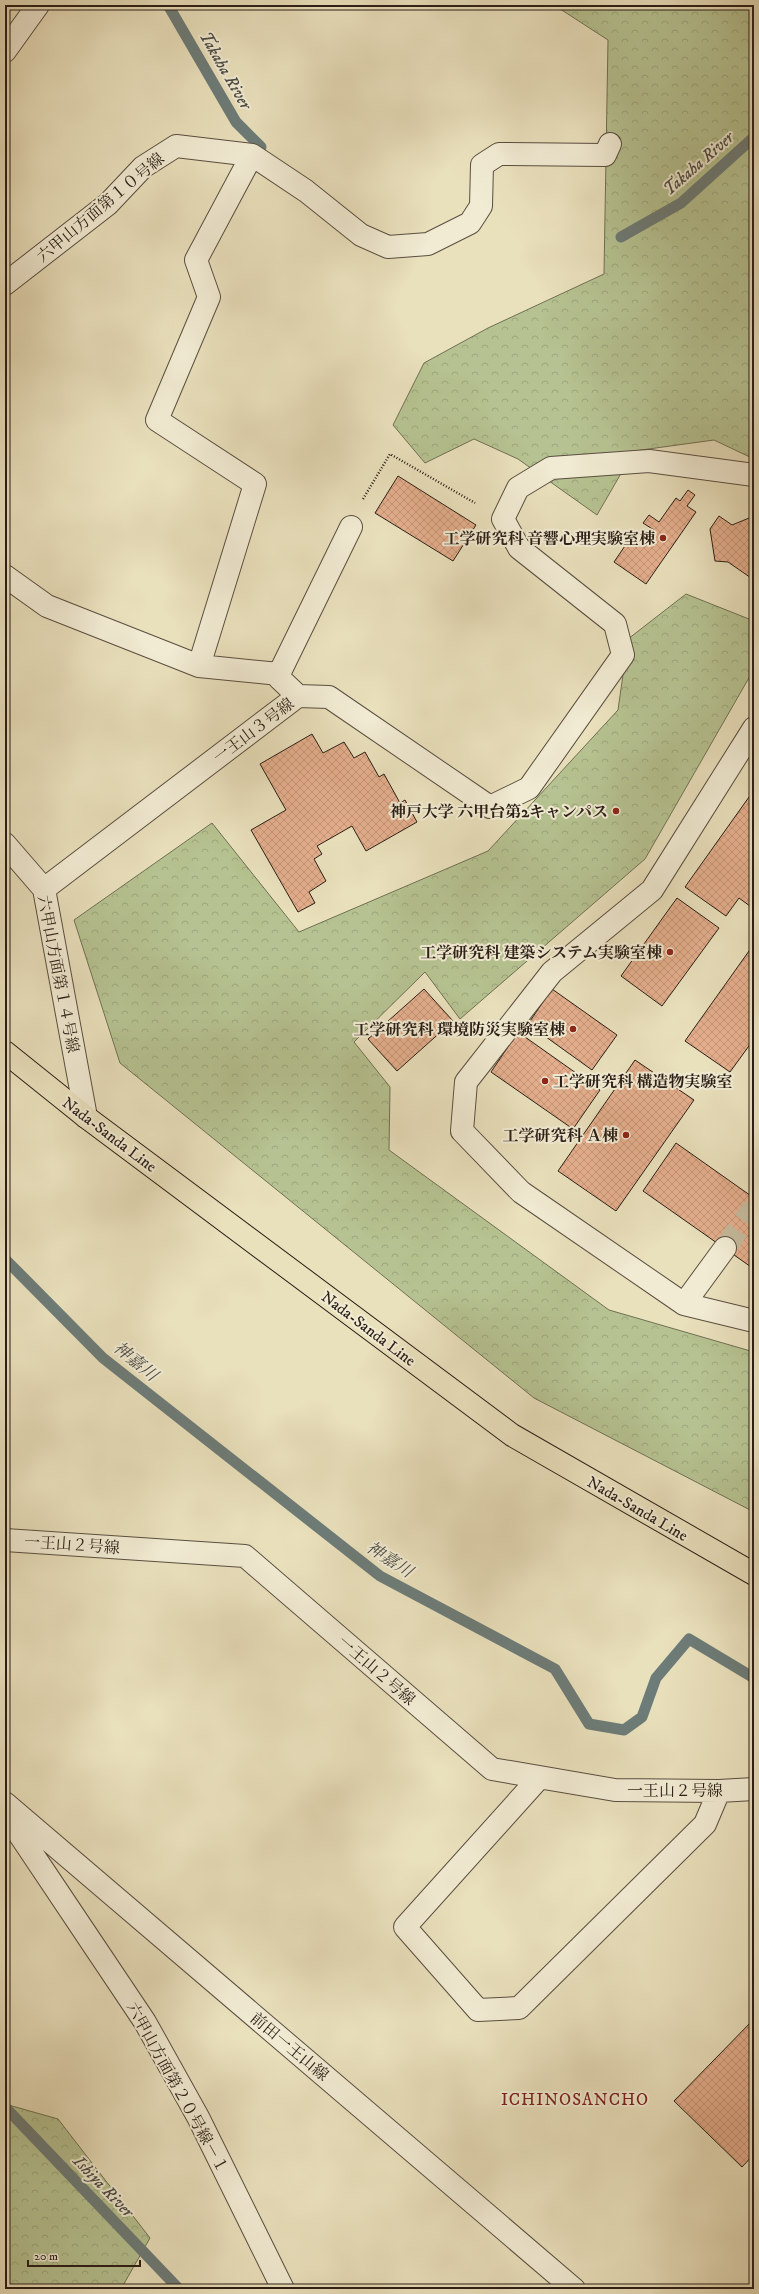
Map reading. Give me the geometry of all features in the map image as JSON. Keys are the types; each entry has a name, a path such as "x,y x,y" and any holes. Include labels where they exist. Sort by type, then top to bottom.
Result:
{"main road":[{"name":"Nada-Sanda Line","path":"5,1052 86,1117 512,1435 754,1574"}],"street":[{"path":"5,51 38,5"},
{"name":"六甲山方面第１０号線","path":"5,284 108,204 143,167 176,146 252,155 306,191 361,235 388,247 428,244 470,223 481,206 482,165 499,154 605,155 610,144"},
{"path":"199,666 255,484 157,420 209,297 196,260 252,155"},
{"path":"298,696 329,697 490,807 529,788 623,655 615,624 519,548 504,519 518,488 551,468 649,461 754,476"},
{"path":"279,674 351,527"},
{"name":"一王山３号線","path":"5,576 47,606 199,666 279,674 279,678 298,696 44,889"},
{"path":"754,728 652,890 552,972 466,1082 462,1131 521,1192 684,1304 754,1321"},
{"name":"六甲山方面第１４号線","path":"5,844 44,889 86,1117"},
{"path":"684,1304 725,1248"},
{"name":"一王山２号線","path":"5,1540 245,1556 492,1769 615,1790 718,1791 754,1789"},
{"path":"540,1777 405,1927 478,2010 520,2008 705,1824 718,1791"},
{"name":"前田一王山線","path":"5,1803 574,2289"},
{"name":"六甲山方面第２０号線－１","path":"5,1813 145,2022 198,2117 283,2289"}],"path":[{"path":"363,497 390,454 504,519"}],"green space":[{"path":"554,5 754,5 754,459 714,440 634,451 597,515 518,459 474,439 425,463 393,425 424,363 488,328 604,274 608,40"},
{"path":"686,594 754,621 754,669 645,859 460,1019 425,972 354,1042 390,1087 389,1150 609,1310 754,1352 754,1512 534,1398 120,1063 74,920 212,823 299,932 488,851 618,710 628,639"},
{"path":"5,2104 58,2119 150,2238 121,2289 5,2289"}],"building":[{"path":"398,476 476,525 453,561 375,513"},
{"name":"工学研究科 音響心理実験室棟","path":"688,490 695,495 687,506 696,512 646,584 614,562 631,537 638,541 642,535 647,539 654,530 643,523 649,515 659,522 676,498 680,501"},
{"path":"719,516 732,525 754,516 754,580 728,562 715,561 710,529"},
{"path":"312,734 323,753 344,742 354,758 365,752 379,777 384,774 400,803 405,800 417,822 366,851 352,826 317,846 322,854 314,859 326,881 309,892 315,903 298,912 251,830 286,810 260,764"},
{"path":"754,790 754,909 739,898 726,916 685,887"},
{"name":"工学研究科 建築システム実験室棟","path":"677,898 719,928 662,1006 621,976"},
{"path":"754,944 754,1039 730,1072 685,1041"},
{"path":"424,989 453,1021 397,1071 368,1039"},
{"name":"工学研究科 環境防災実験室棟","path":"552,989 617,1035 592,1070 528,1024"},
{"name":"工学研究科 構造物実験室","path":"518,1032 600,1090 573,1129 491,1072"},
{"name":"工学研究科 Ａ棟","path":"635,1060 694,1100 616,1211 558,1171"},
{"path":"676,1143 754,1198 754,1269 643,1191"},
{"path":"754,2019 754,2154 742,2167 674,2101"}],"waterway":[{"name":"Takaha River","path":"168,5 236,122 261,147"},
{"name":"Takaha River","path":"621,237 681,203 754,137"},
{"name":"神嘉川","path":"5,1259 103,1358 380,1576 555,1669 589,1724 624,1730 642,1717 656,1678 689,1639 754,1678"},
{"name":"Ishiya River","path":"5,2107 179,2289"}],"tunnel":[{"path":"725,1248 754,1207"}],"place":[{"name":"工学研究科 音響心理実験室棟","path":"663,538"},
{"name":"神戸大学 六甲台第2キャンパス","path":"616,811"},
{"name":"工学研究科 建築システム実験室棟","path":"670,952"},
{"name":"工学研究科 環境防災実験室棟","path":"573,1029"},
{"name":"工学研究科 構造物実験室","path":"545,1081"},
{"name":"工学研究科 Ａ棟","path":"626,1135"}],"district":[{"name":"ICHINOSANCHO","path":"575,2099"}]}
